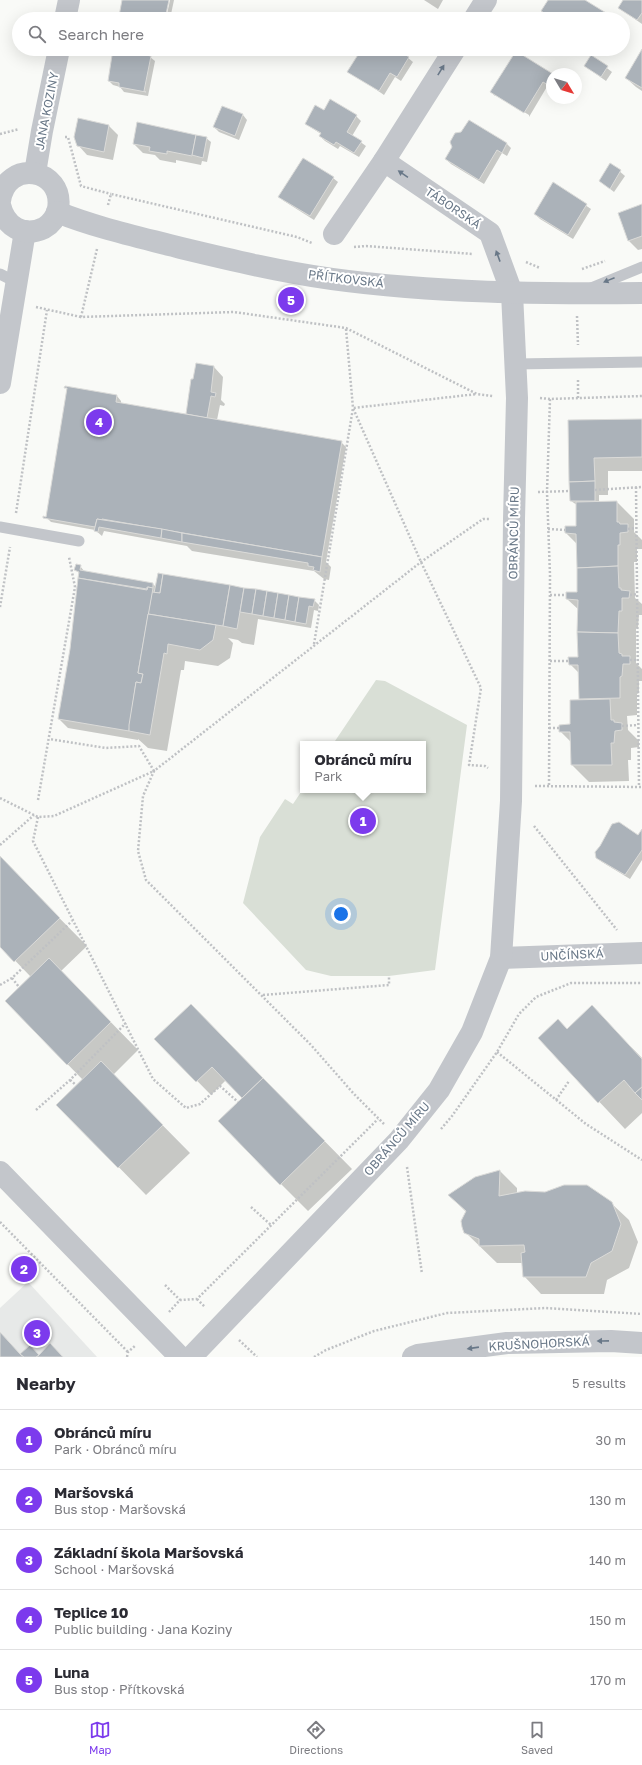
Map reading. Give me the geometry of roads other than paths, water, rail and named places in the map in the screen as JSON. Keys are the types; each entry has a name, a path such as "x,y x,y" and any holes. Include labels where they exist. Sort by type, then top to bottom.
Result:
{"street":[{"path":"66,12 69,0"},
{"path":"478,12 486,0"},
{"name":"JANA KOZINY","path":"35,173 58,56"},
{"path":"325,240 384,161 451,56"},
{"name":"TÁBORSKÁ","path":"384,161 490,233 512,292"},
{"path":"25,173 35,173 42,175 50,181 57,191 59,201 57,212 53,221 38,230 19,230 10,224 2,215 0,198 6,184 14,177 25,173"},
{"name":"PŘÍTKOVSKÁ","path":"57,212 102,228 253,265 332,279 404,287 512,292 642,293"},
{"path":"0,384 9,286 25,231"},
{"name":"OBRÁNCŮ MÍRU","path":"190,1357 399,1140 439,1090 472,1032 501,958 511,801 517,398 512,292"},
{"name":"UNČÍNSKÁ","path":"501,958 639,953"},
{"path":"0,1172 180,1357"},
{"name":"KRUŠNOHORSKÁ","path":"413,1357 418,1355 507,1343 611,1341 642,1343"}],"lane":[{"path":"577,293 642,267"},
{"path":"515,364 642,362"},
{"path":"0,527 79,541"}],"place":[{"name":"Luna","path":"291,300"},
{"name":"Teplice 10","path":"99,422"},
{"name":"Obránců míru","path":"363,821"},
{"name":"Maršovská","path":"24,1269"},
{"name":"Základní škola Maršovská","path":"37,1333"}]}
